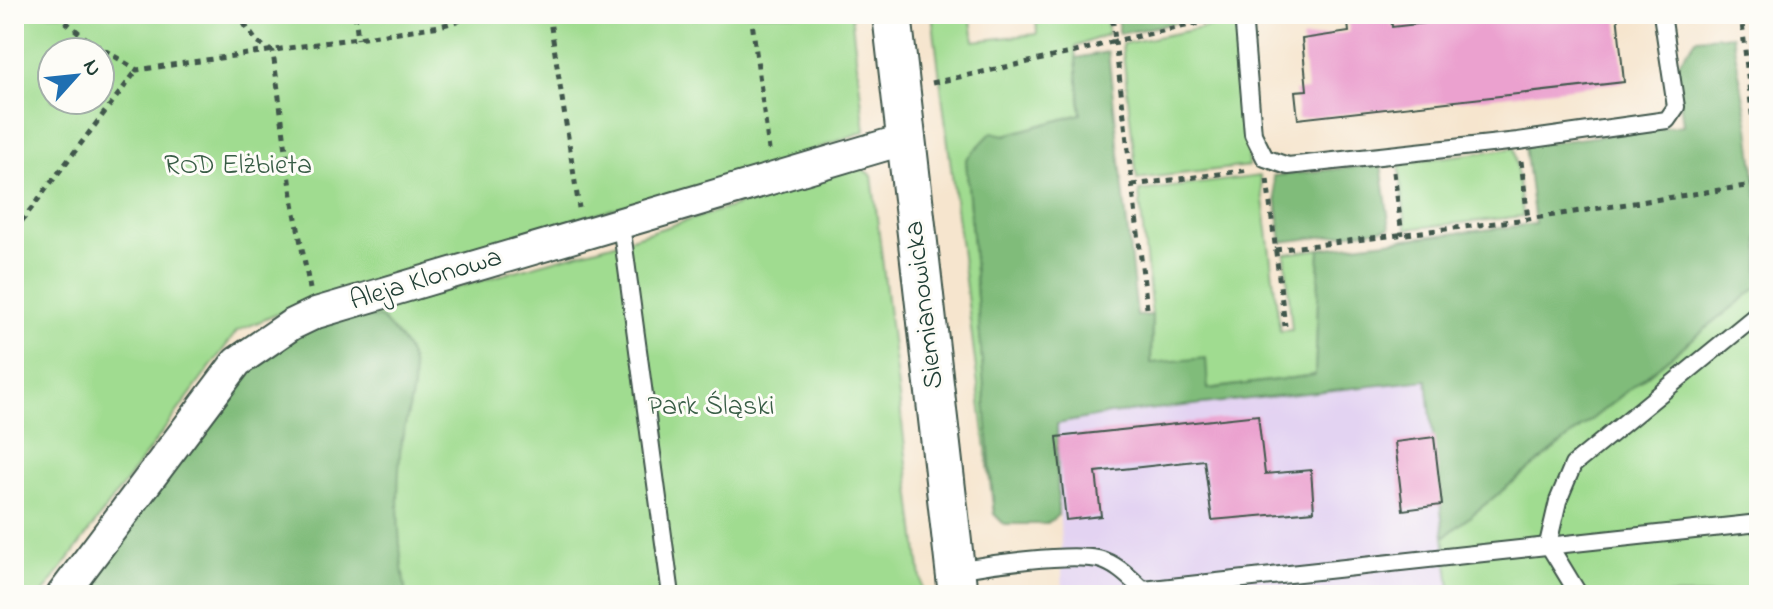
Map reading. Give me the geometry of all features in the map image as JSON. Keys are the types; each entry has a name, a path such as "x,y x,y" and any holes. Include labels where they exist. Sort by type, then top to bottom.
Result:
{"street":[{"name":"Siemianowicka","path":"892,14 957,583"},
{"name":"Aleja Klonowa","path":"62,595 237,362 291,325 316,313 906,139"}],"lane":[{"path":"1240,15 1253,134 1265,158 1288,166 1518,141 1667,120 1676,107 1662,14"},
{"path":"618,222 623,239 671,595"},
{"path":"1579,595 1548,544 1558,501 1573,465 1759,313"},
{"path":"957,583 1076,558 1100,560 1123,571 1143,590 1759,523"}],"path":[{"path":"56,14 88,40 137,70 440,26 483,14"},
{"path":"237,14 257,42 273,52"},
{"path":"355,14 358,39"},
{"path":"549,14 583,233"},
{"path":"751,14 773,179"},
{"path":"1112,14 1147,308"},
{"path":"1741,14 1759,175"},
{"path":"923,85 1240,15"},
{"path":"273,52 293,203 316,313"},
{"path":"14,231 17,222 137,70"},
{"path":"1518,141 1528,219"},
{"path":"1392,155 1402,235"},
{"path":"1132,185 1251,170 1265,158"},
{"path":"1265,158 1285,326"},
{"path":"1275,250 1528,219 1759,184"}],"shaded area":[{"path":"1428,380 1451,595 1063,594 1056,424 1109,414"}],"green space":[{"name":"ROD Elżbieta","path":"14,14 851,14 865,131 771,166 580,218 313,299 237,331 42,595 14,595"},
{"path":"932,14 970,14 974,41 1037,34 1036,14 1106,14 1108,34 1075,47 1081,114 1005,135 966,159 994,514"},
{"path":"1117,14 1220,14 1119,34"},
{"path":"1237,21 1249,166 1137,179 1122,44"},
{"path":"1732,35 1749,127 1759,210 1759,286 1444,537 1427,380 1109,414 1057,424 1058,515 1046,524 1004,524 994,514 966,159 992,132 1005,135 1081,114 1076,58 1108,52 1137,316 1152,315 1151,363 1206,358 1208,389 1315,375 1320,249 1535,224 1525,146 1683,125 1676,66 1697,38"},
{"path":"1514,148 1523,216 1406,229 1399,163"},
{"path":"1381,164 1390,228 1282,242 1273,176"},
{"name":"Park Śląski","path":"856,168 872,176 923,595 77,595 355,316 612,244"},
{"path":"1260,176 1280,331 1292,330 1285,254 1320,249 1315,375 1207,389 1151,363 1152,315 1139,191"},
{"path":"1759,286 1759,595 1451,595 1444,537"},
{"path":"355,316 381,318 405,346 413,369 412,393 401,442 398,490 406,595 77,595 245,368 298,334"}],"building":[{"path":"1347,14 1391,14 1392,27 1505,14 1617,14 1624,82 1298,119 1295,91 1307,90 1302,39 1349,32"},
{"path":"1258,415 1265,474 1311,470 1314,511 1212,520 1204,460 1096,472 1101,516 1066,520 1057,437"},
{"path":"1434,437 1442,505 1403,510 1395,442"}]}
